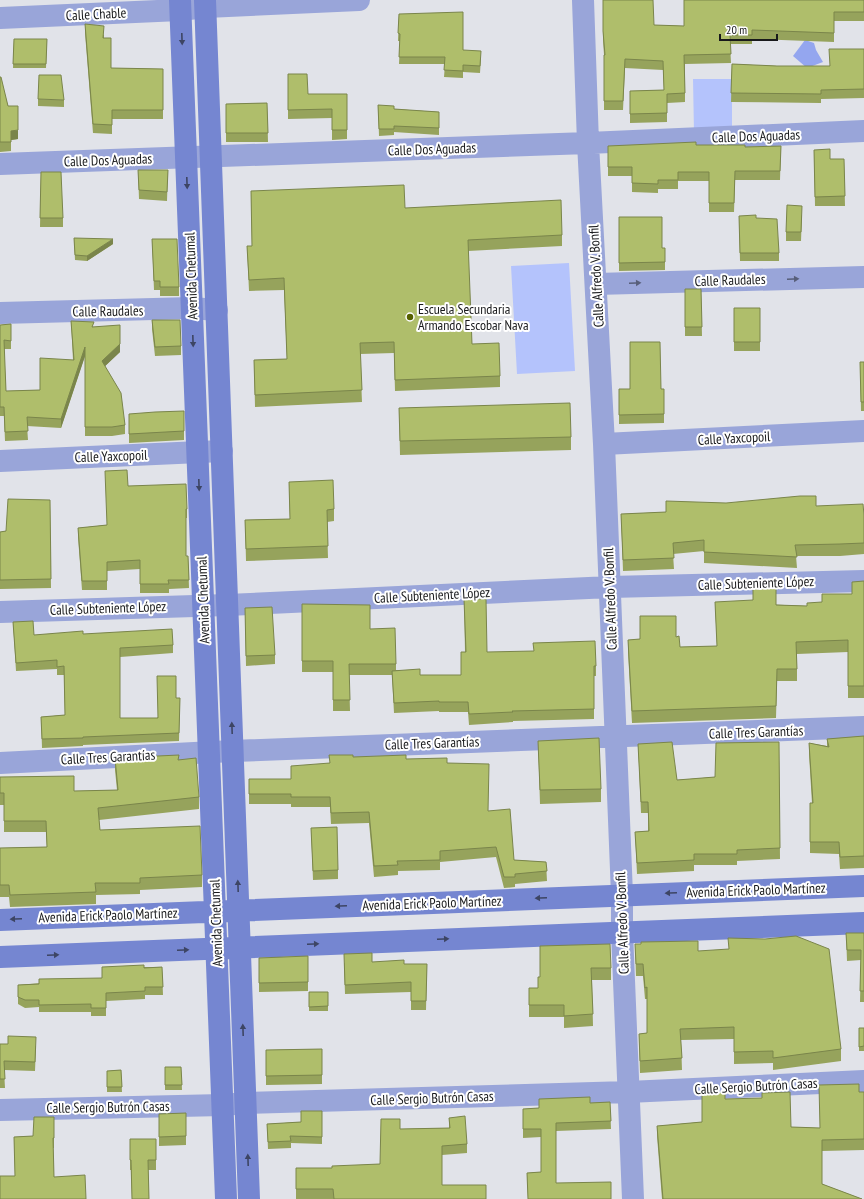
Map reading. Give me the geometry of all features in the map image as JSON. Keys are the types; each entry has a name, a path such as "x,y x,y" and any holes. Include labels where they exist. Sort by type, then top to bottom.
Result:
{"main road":[{"name":"Avenida Chetumal","path":"205,4 249,1199"},
{"name":"Avenida Chetumal","path":"180,5 226,1199"},
{"name":"Avenida Erick Paolo Martínez","path":"0,920 864,886"},
{"path":"0,957 864,923"}],"street":[{"name":"Calle Chable","path":"0,18 180,5 359,0"},
{"name":"Calle Alfredo V. Bonfil","path":"583,0 588,143 610,587 633,1199"},
{"name":"Calle Dos Aguadas","path":"0,164 588,143 864,131"},
{"name":"Calle Raudales","path":"596,284 864,277"},
{"name":"Calle Raudales","path":"0,313 192,308 217,310"},
{"name":"Calle Yaxcopoil","path":"604,444 864,431"},
{"name":"Calle Yaxcopoil","path":"0,461 222,451"},
{"name":"Calle Subteniente López","path":"0,612 227,605 610,587 864,580"},
{"name":"Calle Tres Garantías","path":"0,763 233,751 864,727"},
{"name":"Calle Sergio Butrón Casas","path":"0,1110 223,1105 246,1103 628,1092 864,1081"}],"shaded area":[{"path":"805,40 814,43 823,62 807,68 793,56"},
{"path":"693,79 732,79 732,129 694,133"},
{"path":"569,263 575,371 517,374 511,266"}],"building":[{"path":"603,0 653,0 654,25 684,26 684,0 864,0 864,12 834,12 834,33 752,30 752,35 730,35 731,54 684,55 685,93 667,94 667,113 630,114 630,91 664,90 663,61 625,59 623,101 604,101 605,55"},
{"path":"463,12 463,50 481,51 480,66 463,65 463,71 444,70 445,57 399,57 399,14"},
{"path":"85,24 104,26 103,38 111,38 111,68 163,69 163,110 112,110 112,125 93,124"},
{"path":"14,39 47,39 46,64 13,64"},
{"path":"829,49 864,49 864,89 821,90 821,94 731,93 732,64 830,66"},
{"path":"288,74 307,74 308,94 347,94 347,130 332,130 332,109 288,110"},
{"path":"39,75 61,75 64,100 38,99"},
{"path":"0,77 8,106 18,106 18,130 11,131 11,142 0,142"},
{"path":"267,103 268,133 226,133 226,104"},
{"path":"378,105 394,106 394,109 439,112 439,128 394,126 394,129 379,129"},
{"path":"696,142 696,145 745,145 745,147 781,146 780,171 735,171 734,203 709,203 709,172 678,172 678,180 658,180 658,184 632,183 632,167 608,167 608,146"},
{"path":"830,149 830,159 844,159 845,196 815,197 814,150"},
{"path":"138,170 168,170 167,192 139,190"},
{"path":"41,172 61,172 63,218 40,218"},
{"path":"404,185 405,208 561,200 562,235 468,240 472,344 499,343 500,376 395,380 394,342 360,343 362,390 255,395 254,360 287,359 284,278 249,280 247,246 252,246 251,191"},
{"path":"787,205 802,206 801,232 786,232"},
{"path":"756,215 756,218 777,219 779,253 740,253 739,216"},
{"path":"619,217 662,217 662,248 665,248 665,262 619,263"},
{"path":"74,238 113,239 87,256 75,255"},
{"path":"152,239 177,239 179,287 160,287 160,281 154,281"},
{"path":"685,289 701,289 702,327 685,327"},
{"path":"734,308 760,308 760,342 734,342"},
{"path":"152,320 180,320 181,346 155,347"},
{"path":"71,321 94,322 92,327 120,325 120,344 102,361 121,393 125,425 112,427 85,427 85,347 61,419 27,417 28,431 5,432 4,407 0,407 0,325 11,324 11,341 4,340 6,391 40,390 40,358 74,360"},
{"path":"630,342 660,342 661,389 664,389 664,414 619,415 619,389 630,389"},
{"path":"860,362 864,362 864,402 861,402"},
{"path":"570,403 571,437 400,441 399,408"},
{"path":"184,411 184,431 129,434 129,414"},
{"path":"127,470 128,486 186,484 186,556 188,556 189,580 168,580 169,584 140,584 140,560 107,562 107,581 82,581 78,528 107,525 105,471"},
{"path":"333,480 334,509 327,510 328,546 246,549 245,520 290,519 289,482"},
{"path":"800,496 816,496 816,506 863,504 864,543 795,545 797,557 704,552 704,540 673,543 674,558 623,560 621,514 666,512 666,501 726,503"},
{"path":"8,499 50,500 51,579 0,580 0,532 6,531"},
{"path":"864,581 864,686 848,686 848,640 796,642 797,669 777,669 776,706 632,711 628,640 640,639 640,616 676,616 676,637 679,636 680,647 717,646 715,602 753,600 753,589 776,588 776,605 807,606 807,603 822,602 822,594 852,594 852,582"},
{"path":"464,599 486,599 487,652 534,651 533,643 595,641 596,666 594,666 594,709 512,711 513,712 469,714 468,702 439,701 394,703 392,671 420,669 420,675 461,675 461,652 466,652"},
{"path":"302,604 370,605 370,629 395,628 396,664 349,664 350,700 333,700 333,661 302,661"},
{"path":"272,607 275,655 246,656 245,608"},
{"path":"33,621 34,635 83,631 83,634 172,629 173,645 120,648 120,718 158,718 157,676 176,676 176,698 180,698 179,733 42,739 41,717 65,715 64,666 57,667 57,660 16,663 13,622"},
{"path":"864,736 864,856 840,857 839,842 810,842 810,803 813,803 809,743 829,747 827,739"},
{"path":"599,738 601,789 540,790 538,741"},
{"path":"672,742 677,780 715,777 716,743 779,742 780,848 737,850 737,854 694,854 694,860 637,863 635,832 649,831 648,802 641,802 638,744"},
{"path":"179,755 178,760 196,758 199,797 98,808 100,830 200,826 202,875 140,878 140,883 95,883 96,892 10,895 9,885 0,885 0,848 47,847 46,821 4,821 4,793 0,793 0,777 74,776 74,791 118,790 115,758"},
{"path":"329,755 353,755 353,757 406,755 406,759 447,758 447,763 489,764 488,811 510,809 514,860 546,862 547,871 515,874 515,877 504,877 496,847 440,851 440,860 397,861 398,865 374,866 369,812 331,813 330,797 291,797 291,794 249,794 249,779 291,779 291,766 330,763"},
{"path":"337,827 338,870 313,871 311,828"},
{"path":"846,933 864,933 864,991 860,991 861,950 847,950"},
{"path":"796,936 829,949 841,1049 773,1058 773,1051 734,1052 734,1027 680,1029 682,1058 640,1061 639,1034 647,1033 647,987 645,988 643,964 636,964 635,944 641,944 641,942 698,941 698,951 729,949 728,938 765,939"},
{"path":"610,944 611,968 591,968 593,1014 564,1016 564,1005 529,1005 529,988 538,988 538,977 540,977 540,946"},
{"path":"372,953 372,962 404,960 404,964 427,964 426,1001 411,1001 411,982 345,985 344,954"},
{"path":"308,956 308,982 259,983 259,958"},
{"path":"144,965 144,968 162,967 163,987 145,987 145,991 106,993 106,1008 91,1008 91,1004 39,1005 39,1000 25,1000 18,997 18,985 39,984 39,979 102,978 102,967"},
{"path":"309,992 328,992 328,1006 309,1007"},
{"path":"859,1028 864,1028 864,1046 859,1047"},
{"path":"8,1036 36,1037 35,1062 4,1061 5,1079 0,1079 0,1044 8,1044"},
{"path":"322,1049 322,1075 266,1076 266,1050"},
{"path":"165,1067 181,1067 182,1085 165,1085"},
{"path":"121,1070 122,1087 107,1087 107,1071"},
{"path":"859,1084 859,1092 864,1092 864,1139 822,1140 822,1184 862,1199 663,1199 657,1126 702,1122 702,1092 725,1093 725,1099 762,1098 762,1093 790,1092 791,1127 820,1128 819,1085"},
{"path":"590,1097 590,1103 610,1102 611,1121 556,1123 556,1183 611,1182 611,1199 528,1199 527,1173 541,1172 541,1129 523,1129 523,1109 539,1108 539,1099"},
{"path":"301,1111 322,1111 322,1137 290,1136 291,1141 268,1142 267,1124 301,1122"},
{"path":"186,1113 186,1136 159,1137 159,1114"},
{"path":"465,1116 467,1144 442,1146 442,1185 486,1185 486,1199 334,1199 333,1189 296,1189 296,1168 332,1168 332,1166 380,1164 381,1119 400,1119 400,1129 450,1128 449,1118"},
{"path":"34,1117 54,1117 54,1177 85,1175 86,1199 0,1199 0,1176 15,1176 14,1137 33,1136"},
{"path":"130,1139 156,1139 156,1160 148,1160 149,1199 132,1199"}],"place":[{"name":"Escuela Secundaria Armando Escobar Nava","path":"410,317"}]}
